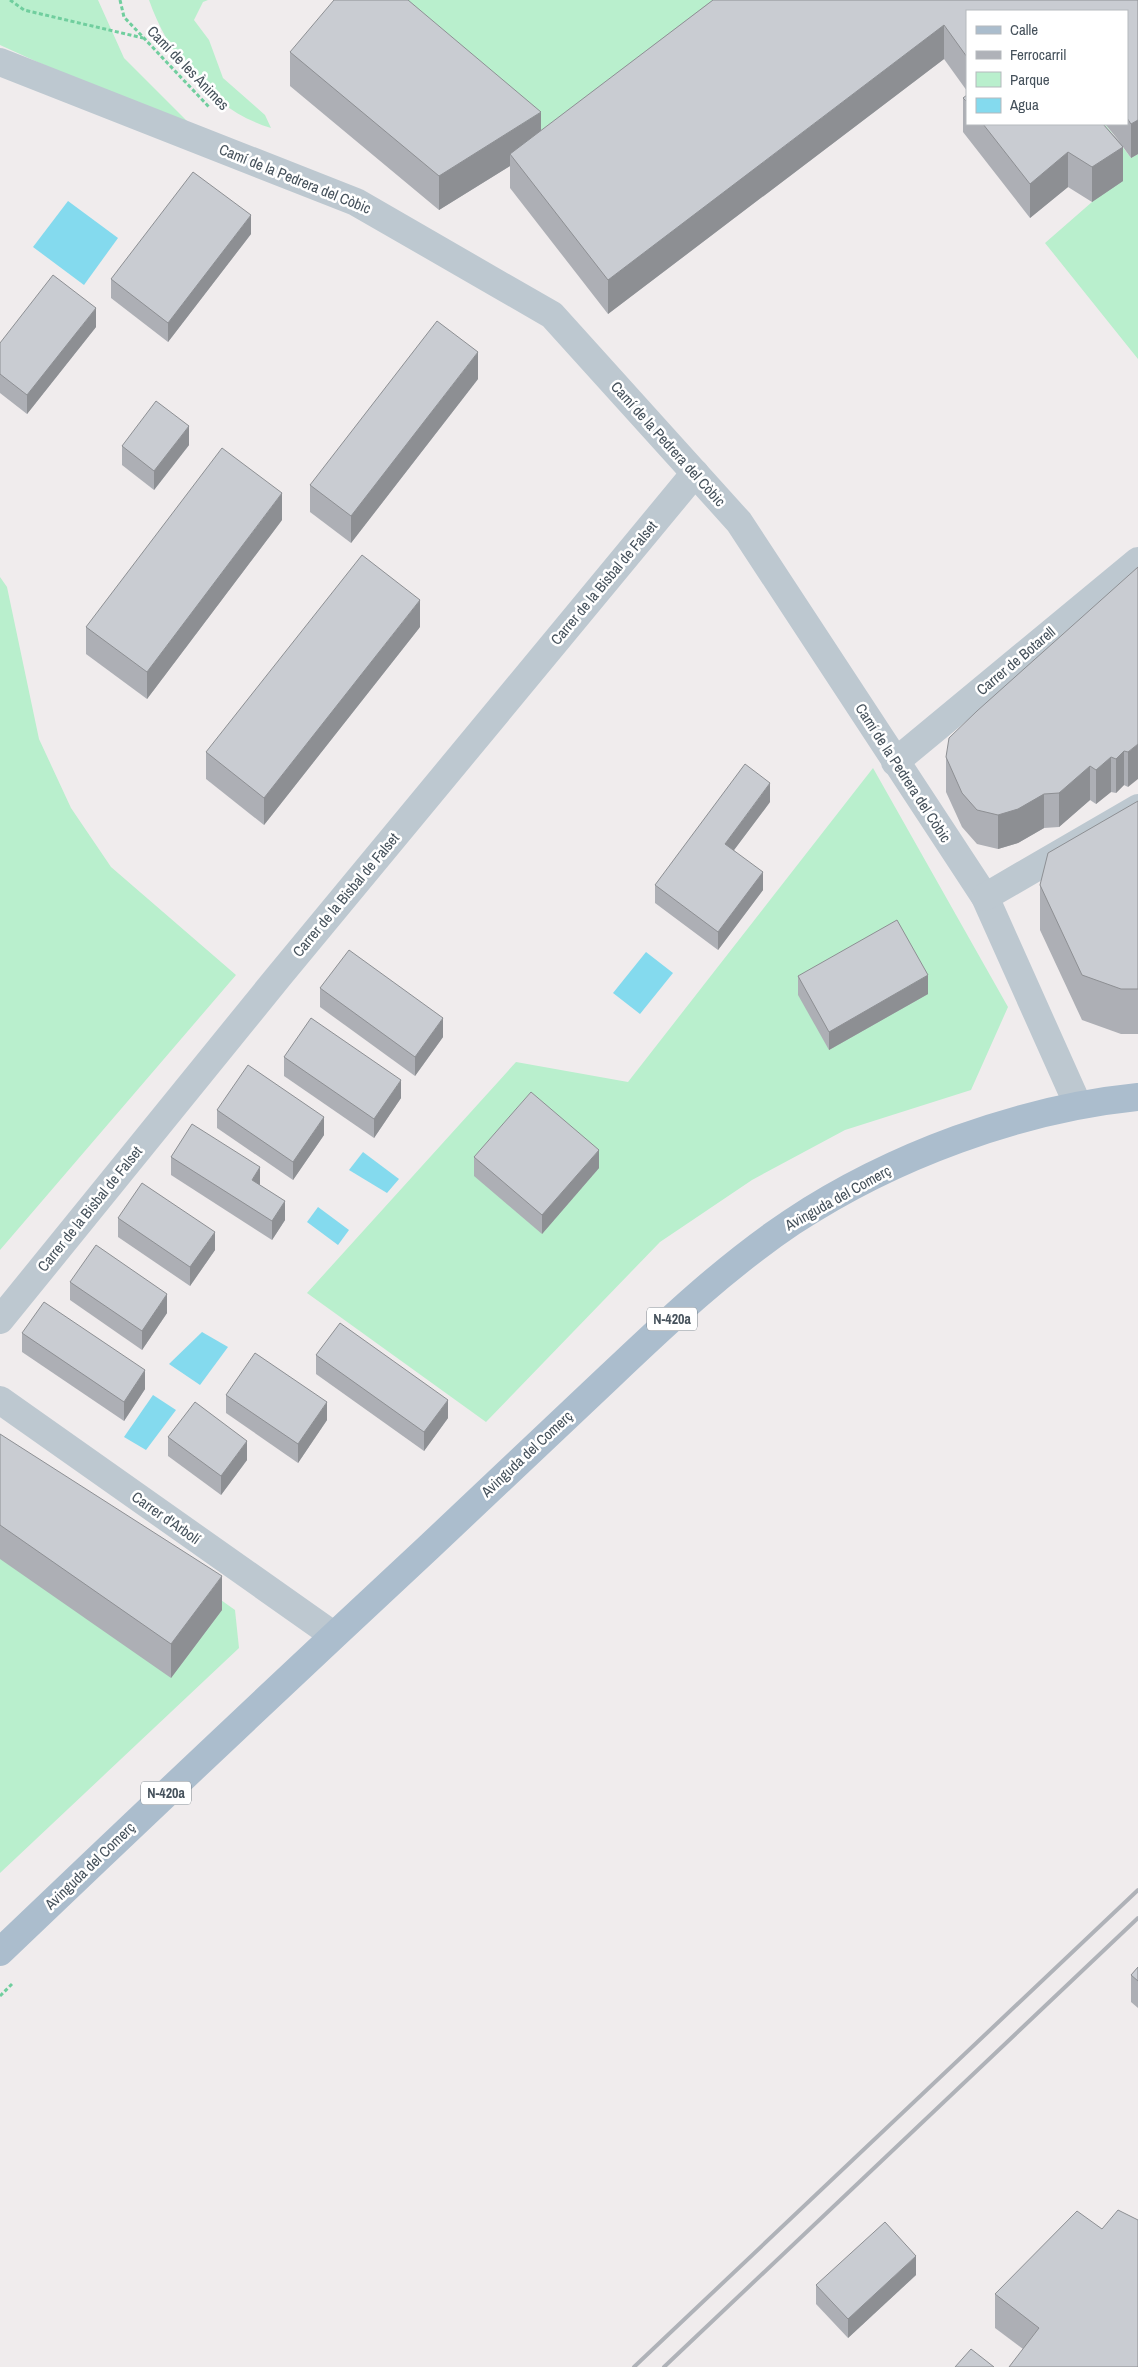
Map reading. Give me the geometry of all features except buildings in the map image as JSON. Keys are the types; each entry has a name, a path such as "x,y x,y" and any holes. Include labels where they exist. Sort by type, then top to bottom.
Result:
{"main road":[{"name":"Avinguda del Comerç","path":"0,1952 333,1635 636,1352 711,1284 761,1244 834,1197 872,1176 910,1159 1030,1116 1078,1105 1138,1097"}],"street":[{"name":"Camí de la Pedrera del Còbic","path":"0,62 356,202 552,315 739,522 985,897 1078,1105"},
{"name":"Carrer de la Bisbal de Falset","path":"0,1320 286,968 696,474"},
{"name":"Carrer de Botarell","path":"895,762 1138,560"},
{"path":"985,897 1138,808"},
{"name":"Carrer d'Arbolí","path":"0,1400 333,1635"}],"path":[{"path":"10,0 24,10 143,38"},
{"name":"Camí de les Ànimes","path":"120,0 124,17 216,114"},
{"path":"0,1996 13,1984"}],"green space":[{"path":"0,0 98,0 124,58 189,123 110,95 0,45"},
{"path":"149,0 208,0 203,2 194,20 209,40 223,78 265,115 271,128 250,120 230,108 195,79 168,42"},
{"path":"368,0 759,0 552,157"},
{"path":"1074,125 1106,125 1131,158 1138,154 1138,359 1045,243 1092,202"},
{"path":"0,577 7,587 39,739 71,808 111,867 236,975 0,1250"},
{"path":"873,768 1008,1007 971,1090 845,1130 752,1180 660,1242 486,1422 307,1293 516,1062 628,1082"},
{"path":"0,1443 235,1610 239,1648 0,1873"}],"water":[{"path":"68,201 118,238 84,285 33,247"},
{"path":"646,952 673,973 640,1014 613,993"},
{"path":"363,1152 399,1179 387,1193 349,1170"},
{"path":"318,1207 349,1230 338,1245 307,1222"},
{"path":"202,1332 228,1347 200,1385 169,1364"},
{"path":"153,1395 176,1410 146,1450 124,1437"}],"railway":[{"path":"634,2367 1138,1890"},
{"path":"664,2367 1138,1918"}]}
